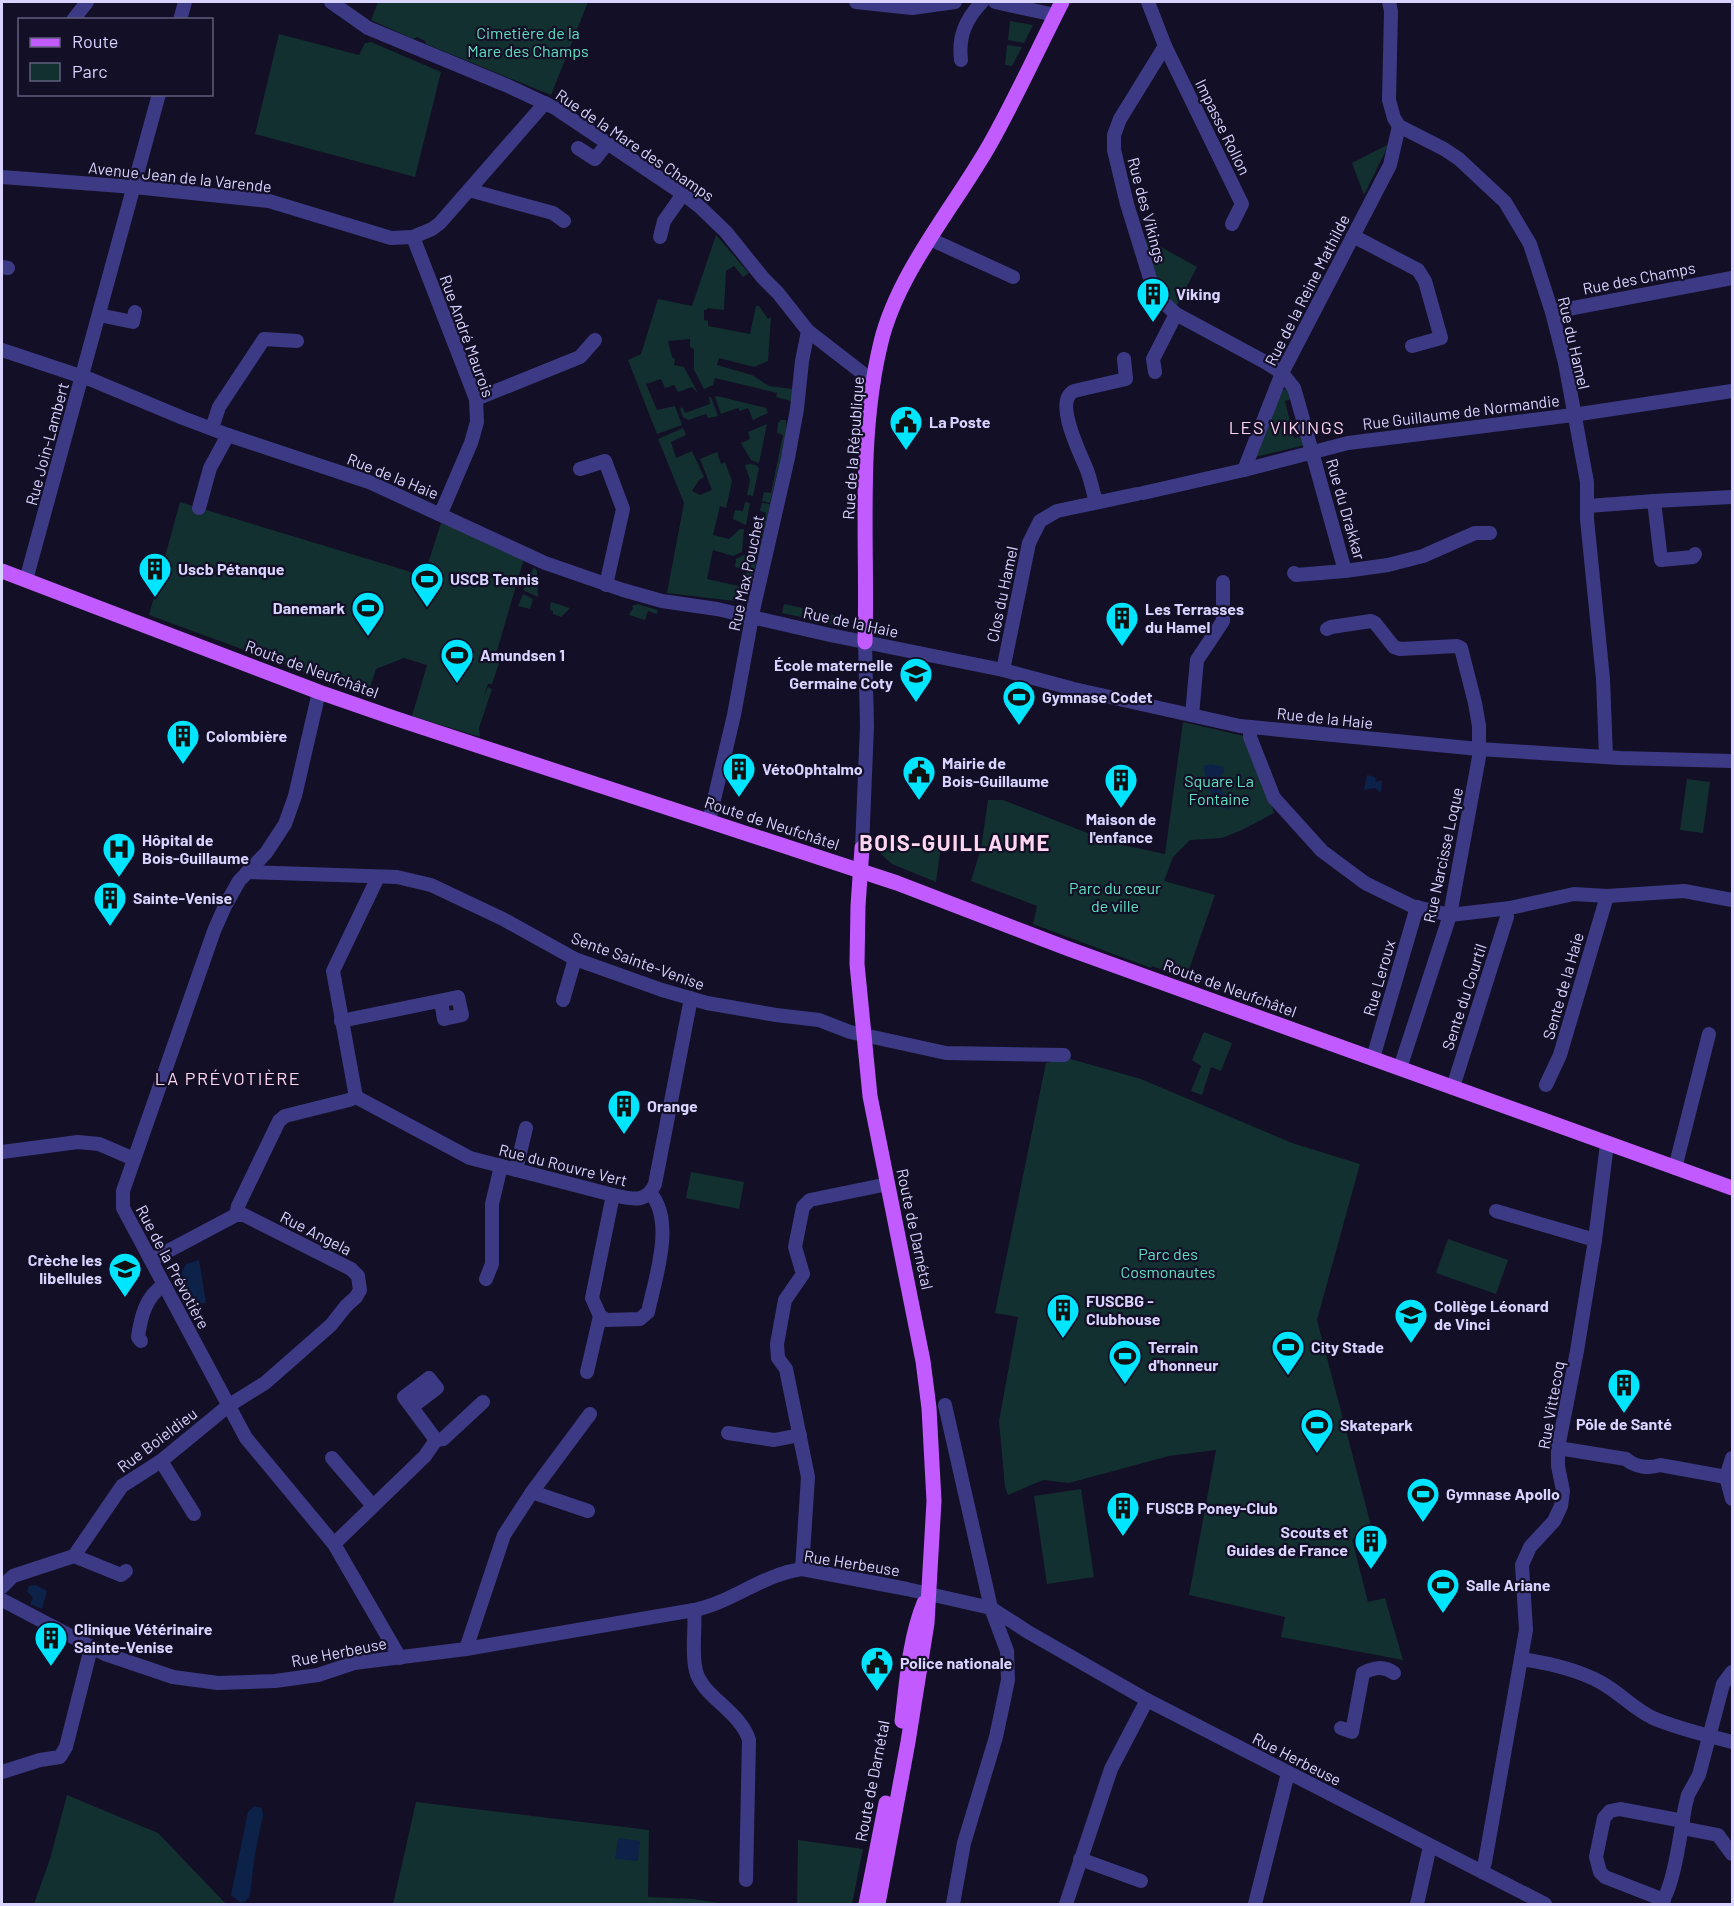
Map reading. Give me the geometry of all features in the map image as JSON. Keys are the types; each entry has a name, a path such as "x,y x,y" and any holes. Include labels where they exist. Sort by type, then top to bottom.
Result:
{"main road":[{"name":"Rue de la République","path":"865,642 865,485 874,382 881,342 888,319 902,288 930,239 991,143 1058,8"},
{"name":"Route de Neufchâtel","path":"2,571 319,692 897,883 1069,949 1732,1188"},
{"name":"Rue de la République","path":"861,871 862,848"},
{"name":"Route de Darnétal","path":"861,871 857,964 871,1107 923,1361 929,1408 934,1501 927,1623 878,1905"},
{"name":"Route de Darnétal","path":"866,1905 902,1722 917,1622 927,1595"}],"street":[{"path":"75,18 87,2"},
{"path":"181,18 185,2"},
{"name":"Rue de la Mare des Champs","path":"331,2 368,27 545,103 683,194 726,232 808,331 874,382"},
{"path":"856,2 912,8 956,2"},
{"path":"961,60 961,39 964,26 982,2"},
{"path":"998,2 1058,8"},
{"path":"1148,2 1165,46"},
{"path":"1389,2 1391,10 1389,100 1399,126"},
{"name":"Impasse Rollon","path":"1165,46 1242,204 1232,224"},
{"name":"Rue des Vikings","path":"1165,46 1120,119 1114,135 1114,150 1130,215 1153,288 1176,314 1282,373"},
{"name":"Rue Join-Lambert","path":"26,580 158,96"},
{"name":"Avenue Jean de la Varende","path":"2,177 134,187 269,201 391,238 413,237 440,223 545,103"},
{"name":"Rue de la Reine Mathilde","path":"1244,470 1282,373 1390,165 1399,126"},
{"name":"Rue du Hamel","path":"1399,126 1444,148 1459,159 1505,202 1530,244 1552,312 1565,363 1585,471 1587,519 1603,679 1606,757"},
{"path":"578,148 595,159 607,144"},
{"path":"470,190 553,213 564,221"},
{"path":"660,237 664,221 683,194"},
{"path":"1353,236 1418,270 1425,281 1441,338 1412,346"},
{"name":"Rue André Maurois","path":"413,237 476,399 477,422 471,443 441,513"},
{"path":"930,239 1013,278"},
{"name":"Rue des Champs","path":"1552,312 1732,278"},
{"path":"99,315 133,322 135,312"},
{"path":"1155,372 1153,358 1176,314"},
{"name":"Rue Max Pouchet","path":"709,822 788,458 797,409 804,341 808,331"},
{"path":"212,428 219,407 264,339 297,341"},
{"path":"476,399 580,357 595,340"},
{"name":"Rue de la Haie","path":"2,350 82,377 228,435 369,482 441,513 545,563 606,585 662,601 752,617 1003,670 1074,689 1250,727 1479,749 1606,757 1732,761"},
{"path":"1096,502 1088,474 1076,450 1067,413 1067,398 1074,391 1126,379 1124,359"},
{"name":"Rue du Drakkar","path":"1282,373 1294,388 1345,571 1388,565 1423,555 1475,533 1490,533"},
{"name":"Rue Guillaume de Normandie","path":"1140,493 1244,470 1348,443 1573,415 1732,391"},
{"path":"199,508 210,468 228,435"},
{"path":"580,469 605,461 623,509 606,585"},
{"name":"Clos du Hamel","path":"1003,670 1029,543 1040,521 1057,511 1140,493"},
{"path":"1587,506 1732,497"},
{"path":"1654,501 1661,560 1693,557 1695,554"},
{"path":"1294,573 1296,575 1345,571"},
{"path":"1192,715 1197,660 1223,621 1223,582"},
{"name":"Rue Narcisse Loque","path":"1327,629 1371,621 1376,623 1394,647 1400,649 1457,646 1461,648 1463,663 1473,687 1479,726 1479,749 1449,915 1400,1068"},
{"name":"Rue de la République","path":"862,848 867,726 865,642"},
{"name":"Rue de la Prévotière","path":"319,692 295,796 285,824 266,853 239,881 214,931 123,1191 123,1208 246,1438 334,1544 400,1658"},
{"path":"1250,727 1250,736 1274,798 1322,851 1365,883 1417,907 1449,915 1510,908 1574,894 1607,896 1684,891 1732,900"},
{"name":"Sente Sainte-Venise","path":"247,872 397,878 431,885 503,919 575,959 675,994 776,1015 819,1020 850,1032 863,1033 946,1053 1064,1055"},
{"path":"147,1254 236,1215 238,1206 274,1132 285,1116 356,1097 334,982 334,964 378,877"},
{"name":"Sente de la Haie","path":"1546,1085 1560,1055 1607,896"},
{"name":"Rue Leroux","path":"1373,1058 1417,907"},
{"name":"Sente du Courtil","path":"1453,1088 1507,917"},
{"path":"563,1000 575,959"},
{"path":"614,1195 592,1298 600,1316 607,1320 640,1319 648,1312 663,1239 658,1205 651,1194 655,1184 691,998"},
{"path":"341,1021 441,1001"},
{"path":"1675,1168 1709,1034"},
{"name":"Rue du Rouvre Vert","path":"356,1097 470,1158 633,1199 651,1194"},
{"path":"516,1170 526,1128"},
{"path":"2,1152 78,1142 99,1144 134,1159"},
{"name":"Rue Vittecoq","path":"1482,1872 1526,1630 1522,1565 1526,1553 1554,1521 1561,1506 1563,1491 1557,1457 1558,1448 1595,1240 1607,1144"},
{"path":"486,1279 492,1264 492,1204 501,1166"},
{"path":"802,1569 808,1477 786,1369 778,1358 777,1344 785,1300 803,1274 795,1247 803,1208 810,1200 888,1184"},
{"path":"1496,1211 1595,1240"},
{"name":"Rue Angela","path":"228,1406 265,1383 331,1324 360,1290 358,1276 351,1269 244,1215 236,1215"},
{"path":"141,1341 138,1336 141,1319 152,1294 164,1285"},
{"path":"587,1372 600,1316"},
{"path":"435,1440 443,1439 483,1402"},
{"path":"945,1405 990,1608 1007,1651 1008,1664 1005,1695 996,1737 964,1843 952,1905"},
{"name":"Rue Boieldieu","path":"74,1556 122,1486 161,1461 228,1406"},
{"path":"412,1407 435,1440"},
{"path":"466,1649 504,1535 532,1492 590,1414"},
{"path":"728,1433 774,1440 800,1435"},
{"path":"334,1544 425,1456 435,1440"},
{"path":"1558,1448 1626,1460 1633,1465 1654,1468 1660,1465 1729,1476"},
{"path":"332,1458 373,1506"},
{"path":"1732,1458 1729,1476 1732,1499"},
{"path":"161,1461 194,1514"},
{"path":"532,1492 588,1511"},
{"path":"2,1587 14,1576 74,1556 121,1575 126,1572"},
{"name":"Rue Herbeuse","path":"2,1600 91,1648 173,1677 218,1683 275,1681 318,1675 354,1663 466,1649 694,1610 714,1606 771,1576 802,1569 907,1589 990,1608 1147,1701 1545,1905"},
{"path":"694,1610 696,1672 702,1683 746,1728 749,1740 746,1880"},
{"path":"1007,1651 1013,1641 1028,1632"},
{"path":"2,1772 40,1760 60,1757 66,1747 91,1648"},
{"path":"1521,1659 1581,1674 1601,1683 1652,1717 1732,1742"},
{"path":"1341,1728 1352,1732 1363,1673 1374,1667 1394,1673"},
{"path":"1732,1672 1723,1684 1699,1775 1688,1795 1682,1825 1669,1886 1662,1902 1605,1877 1600,1872 1596,1857 1604,1818 1610,1811 1620,1809 1682,1825 1718,1835 1732,1854"},
{"path":"1066,1905 1111,1769 1147,1701"},
{"path":"1255,1905 1288,1773"},
{"path":"1417,1905 1430,1846"},
{"path":"1080,1859 1141,1881"}],"green space":[{"name":"Cimetière de la Mare des Champs","path":"378,2 588,2 551,95 426,44 417,37 413,39 371,20"},
{"path":"1010,21 1033,25 1024,43 1008,40"},
{"path":"279,34 359,55 365,43 371,42 441,72 415,177 255,134"},
{"path":"1007,45 1022,47 1012,66 1005,65"},
{"path":"1389,144 1364,195 1352,163"},
{"path":"716,235 749,273 743,277 734,266 726,271 724,310 707,308 704,310 704,320 708,321 708,326 750,334 756,306 759,306 768,319 771,317 768,361 754,367 719,358 717,365 752,375 769,386 792,389 793,399 791,401 776,397 777,393 715,378 713,385 704,389 694,370 694,349 690,347 690,339 668,341 672,357 675,359 674,365 684,367 698,393 692,387 678,392 674,385 665,388 661,379 646,384 657,410 675,406 682,425 657,434 628,360 641,354 658,299 692,306"},
{"path":"1145,238 1197,267 1176,307 1160,284"},
{"path":"1289,388 1292,399 1285,401 1294,438 1303,436 1305,445 1255,457 1278,392"},
{"path":"709,397 711,397 718,416 708,418 706,414 688,420 683,417 680,409 682,407 685,413 710,404"},
{"path":"715,397 766,408 768,413 753,420 748,408 740,411 738,408 721,414"},
{"path":"786,420 787,433 770,503 762,501 764,492 771,493 783,435 777,433 778,423"},
{"path":"767,424 759,463 751,460 741,443 750,439 748,432"},
{"path":"683,428 686,435 671,442 676,458 692,451 704,477 699,480 692,491 700,495 712,490 700,459 717,452 721,464 725,462 732,481 726,508 720,506 713,535 729,539 740,529 744,529 742,552 733,556 713,550 707,579 743,587 747,570 735,567 736,559 744,555 756,563 750,590 735,601 667,593 684,503 658,439"},
{"path":"750,464 759,468 753,496 747,495 750,480 745,465"},
{"path":"180,502 424,576 441,523 525,555 494,661 499,663 492,684 488,684 483,699 488,687 492,689 479,728 480,737 412,716 427,665 404,658 376,669 369,691 307,673 149,615"},
{"path":"745,502 750,503 746,525 733,519 735,510 743,511"},
{"path":"762,503 770,504 760,552 755,553 751,549 752,541 760,542 766,513 760,511"},
{"path":"534,567 537,571 538,597 523,590"},
{"path":"523,594 533,599 530,609 518,606"},
{"path":"551,602 570,608 561,617 550,610"},
{"path":"637,604 658,610 657,614 648,611 645,620 629,615 632,606"},
{"path":"784,604 803,608 801,617 782,613"},
{"path":"824,613 839,616 842,626 822,623"},
{"name":"Parc du cœur de ville","path":"1183,722 1244,736 1274,813 1222,838 1190,840 1173,857 1164,881 1215,895 1186,978 1152,966 1151,968 1033,924 1037,906 971,881 981,848 988,800 1003,800 1113,843 1165,854"},
{"path":"1687,779 1710,782 1703,833 1680,830"},
{"path":"909,842 941,845 936,882 892,864 881,854 879,843"},
{"path":"1204,1032 1232,1043 1221,1071 1211,1067 1202,1095 1191,1091 1201,1066 1192,1060"},
{"name":"Parc des Cosmonautes","path":"1067,1058 1141,1079 1292,1143 1360,1164 1317,1320 1373,1533 1352,1539 1368,1602 1385,1598 1403,1660 1281,1637 1285,1617 1189,1595 1216,1450 1169,1456 1069,1483 1043,1480 1008,1495 1005,1487 999,1421 1018,1317 995,1313 1046,1063"},
{"path":"691,1172 744,1182 739,1209 686,1198"},
{"path":"1448,1239 1508,1260 1496,1294 1436,1273"},
{"path":"1081,1489 1094,1577 1047,1584 1034,1496"},
{"path":"67,1795 158,1833 226,1904 34,1904 50,1859"},
{"path":"416,1802 649,1830 648,1897 693,1899 726,1904 393,1904"},
{"path":"798,1840 863,1849 852,1904 797,1904"}],"water":[{"path":"1211,764 1223,767 1225,771 1221,774 1221,788 1230,807 1229,810 1218,803 1208,785 1204,766"},
{"path":"1367,775 1375,777 1376,782 1382,780 1381,793 1375,788 1364,790"},
{"path":"199,1260 206,1303 192,1304 184,1298 180,1276 186,1264"},
{"path":"36,1585 47,1591 42,1609 30,1604 33,1598 27,1591 29,1586"},
{"path":"254,1806 262,1808 263,1815 250,1895 246,1901 241,1903 231,1895 248,1812"},
{"path":"618,1838 640,1841 638,1861 615,1859"}],"place":[{"name":"Viking","path":"1153,323"},
{"name":"La Poste","path":"906,451"},
{"name":"Uscb Pétanque","path":"155,598"},
{"name":"USCB Tennis","path":"427,608"},
{"name":"Danemark","path":"368,637"},
{"name":"Les Terrasses du Hamel","path":"1122,647"},
{"name":"Amundsen 1","path":"457,684"},
{"name":"École maternelle Germaine Coty","path":"916,703"},
{"name":"Gymnase Codet","path":"1019,726"},
{"name":"Colombière","path":"183,765"},
{"name":"VétoOphtalmo","path":"739,798"},
{"name":"Mairie de Bois-Guillaume","path":"919,801"},
{"name":"Maison de l'enfance","path":"1121,809"},
{"name":"Hôpital de Bois-Guillaume","path":"119,878"},
{"name":"Sainte-Venise","path":"110,927"},
{"name":"Orange","path":"624,1135"},
{"name":"Crèche les libellules","path":"125,1298"},
{"name":"FUSCBG - Clubhouse","path":"1063,1339"},
{"name":"Collège Léonard de Vinci","path":"1411,1344"},
{"name":"City Stade","path":"1288,1376"},
{"name":"Terrain d'honneur","path":"1125,1385"},
{"name":"Pôle de Santé","path":"1624,1414"},
{"name":"Skatepark","path":"1317,1454"},
{"name":"Gymnase Apollo","path":"1423,1523"},
{"name":"FUSCB Poney-Club","path":"1123,1537"},
{"name":"Scouts et Guides de France","path":"1371,1570"},
{"name":"Salle Ariane","path":"1443,1614"},
{"name":"Clinique Vétérinaire Sainte-Venise","path":"51,1667"},
{"name":"Police nationale","path":"877,1692"}],"district":[{"name":"LES VIKINGS","path":"1287,428"},
{"name":"BOIS-GUILLAUME","path":"955,843"},
{"name":"LA PRÉVOTIÈRE","path":"228,1079"}],"park label":[{"name":"Square La Fontaine","path":"1219,790"}]}
